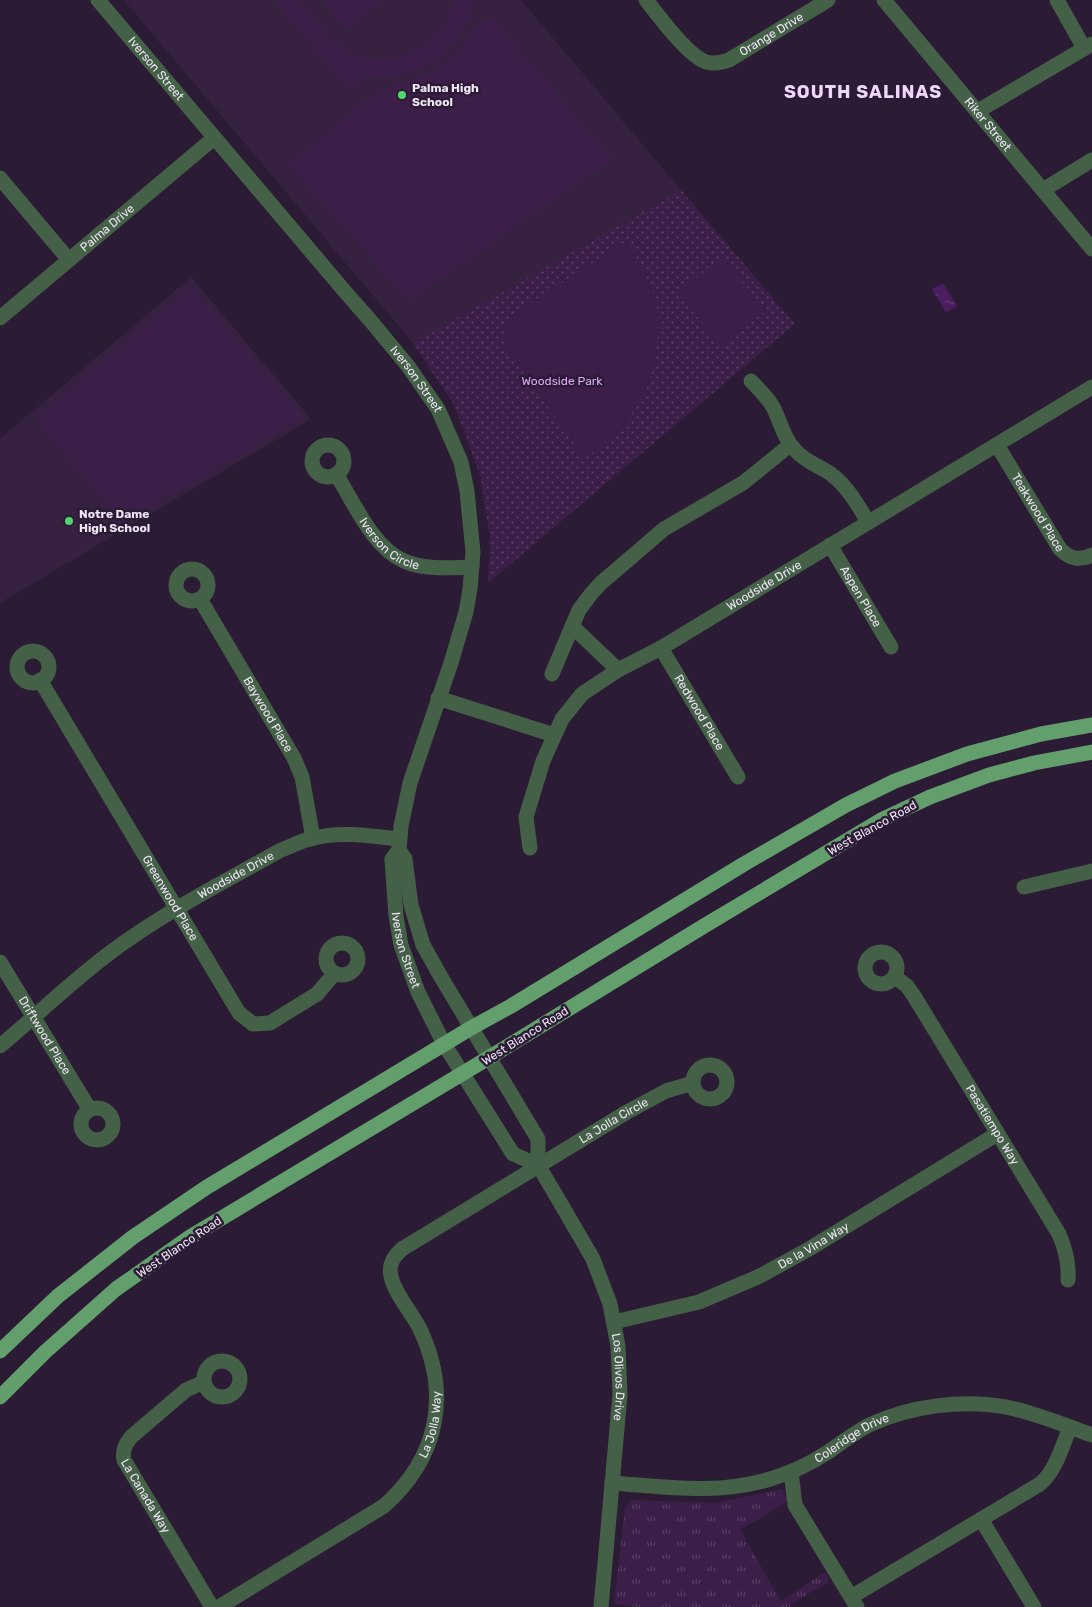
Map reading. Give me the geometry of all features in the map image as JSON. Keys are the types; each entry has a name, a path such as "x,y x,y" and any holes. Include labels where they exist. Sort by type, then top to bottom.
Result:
{"main road":[{"path":"0,1352 58,1296 133,1237 207,1187 444,1044 511,1006 744,864 846,805 895,781 967,754 1041,734 1092,725"},
{"name":"West Blanco Road","path":"0,1397 45,1352 116,1289 190,1237 883,819 930,797 988,775 1034,763 1092,752"}],"street":[{"name":"Iverson Street","path":"98,0 370,320 419,381 438,409 461,462 468,491 471,519 472,567 470,589 462,628 410,783 399,845 392,860 396,916 401,945 409,970 444,1044 463,1073"},
{"name":"Orange Drive","path":"646,0 694,55 707,62 714,63 729,60 828,0"},
{"name":"Riker Street","path":"884,0 1092,249"},
{"path":"978,112 1088,46 1057,0"},
{"name":"Palma Drive","path":"0,318 214,138"},
{"path":"1043,190 1092,160"},
{"path":"0,178 69,260"},
{"path":"751,380 773,406 781,429 790,445 803,458 831,474 840,482 868,522"},
{"name":"Woodside Drive","path":"530,848 526,817 543,761 562,719 582,694 618,670 661,648 1092,387"},
{"path":"552,674 579,610 591,594 664,529 750,478 790,445"},
{"name":"Teakwood Place","path":"997,445 1060,549 1075,559 1082,559 1092,555"},
{"name":"Iverson Circle","path":"336,474 370,531 389,552 402,560 422,566 446,568 472,567"},
{"name":"Aspen Place","path":"830,545 891,647"},
{"name":"Baywood Place","path":"200,599 294,758 302,777 313,838"},
{"path":"572,626 618,670"},
{"name":"Redwood Place","path":"661,648 738,777"},
{"name":"Greenwood Place","path":"40,680 239,1013 253,1024 270,1023 317,994 335,973"},
{"path":"438,698 554,734"},
{"name":"Woodside Drive","path":"0,1046 108,954 176,909 281,850 313,838 345,835 399,845"},
{"name":"Iverson Street","path":"399,845 406,859 411,905 423,945 471,1028"},
{"path":"1024,887 1092,871"},
{"name":"Driftwood Place","path":"0,962 90,1110"},
{"name":"Pasatiempo Way","path":"895,977 914,996 1059,1234 1067,1252 1068,1280"},
{"path":"463,1073 513,1154 538,1166 538,1139 471,1028"},
{"name":"La Jolla Circle","path":"538,1166 652,1098 679,1086 692,1083"},
{"name":"De la Vina Way","path":"614,1322 699,1302 760,1276 817,1244 998,1134"},
{"name":"Los Olivos Drive","path":"538,1166 575,1225 593,1259 608,1297 614,1322 620,1369 620,1395 601,1607"},
{"name":"La Jolla Way","path":"219,1607 369,1517 399,1494 409,1481 419,1466 433,1433 437,1390 427,1344 392,1281 390,1268 392,1262 402,1249 538,1166"},
{"name":"La Canada Way","path":"204,1382 186,1390 131,1437 126,1443 123,1455 124,1460 212,1607"},
{"name":"Coleridge Drive","path":"612,1483 698,1490 723,1489 746,1485 790,1472 812,1462 869,1426 892,1416 930,1407 988,1404 1023,1411 1092,1435"},
{"path":"790,1472 796,1505 854,1602 981,1519 1040,1484 1048,1477 1070,1427"},
{"path":"981,1519 1034,1607"}],"shaded area":[{"name":"Palma High School","path":"124,0 521,0 681,190 413,343"},
{"name":"Notre Dame High School","path":"191,277 311,419 0,603 0,439"}],"green space":[{"path":"273,0 299,0 337,43 361,56 378,59 395,57 411,52 438,32 454,0 474,0 468,19 459,36 448,50 435,61 403,75 384,77 364,76 349,90"},
{"path":"321,0 382,0 347,30"},
{"path":"491,15 613,160 408,301 288,164 380,89 415,79 447,61 460,48 469,33"},
{"name":"Woodside Park","path":"681,190 795,324 488,583 490,538 480,475 454,405 413,343"},
{"path":"626,241 644,272 657,306 658,330 654,362 650,379 634,410 612,436 584,458 504,345 509,318"},
{"path":"721,257 766,310 723,347 678,294"},
{"name":"Notre Dame High School","path":"191,286 304,418 122,523 35,419"},
{"path":"782,1489 788,1501 740,1530 781,1601 825,1572 830,1581 790,1605 790,1607 639,1607 614,1604 625,1507 632,1500 714,1503"}],"water":[{"path":"943,283 957,306 946,313 932,289"}],"place":[{"name":"Palma High School","path":"402,95"},
{"name":"Notre Dame High School","path":"69,521"}],"district":[{"name":"SOUTH SALINAS","path":"863,92"}]}
